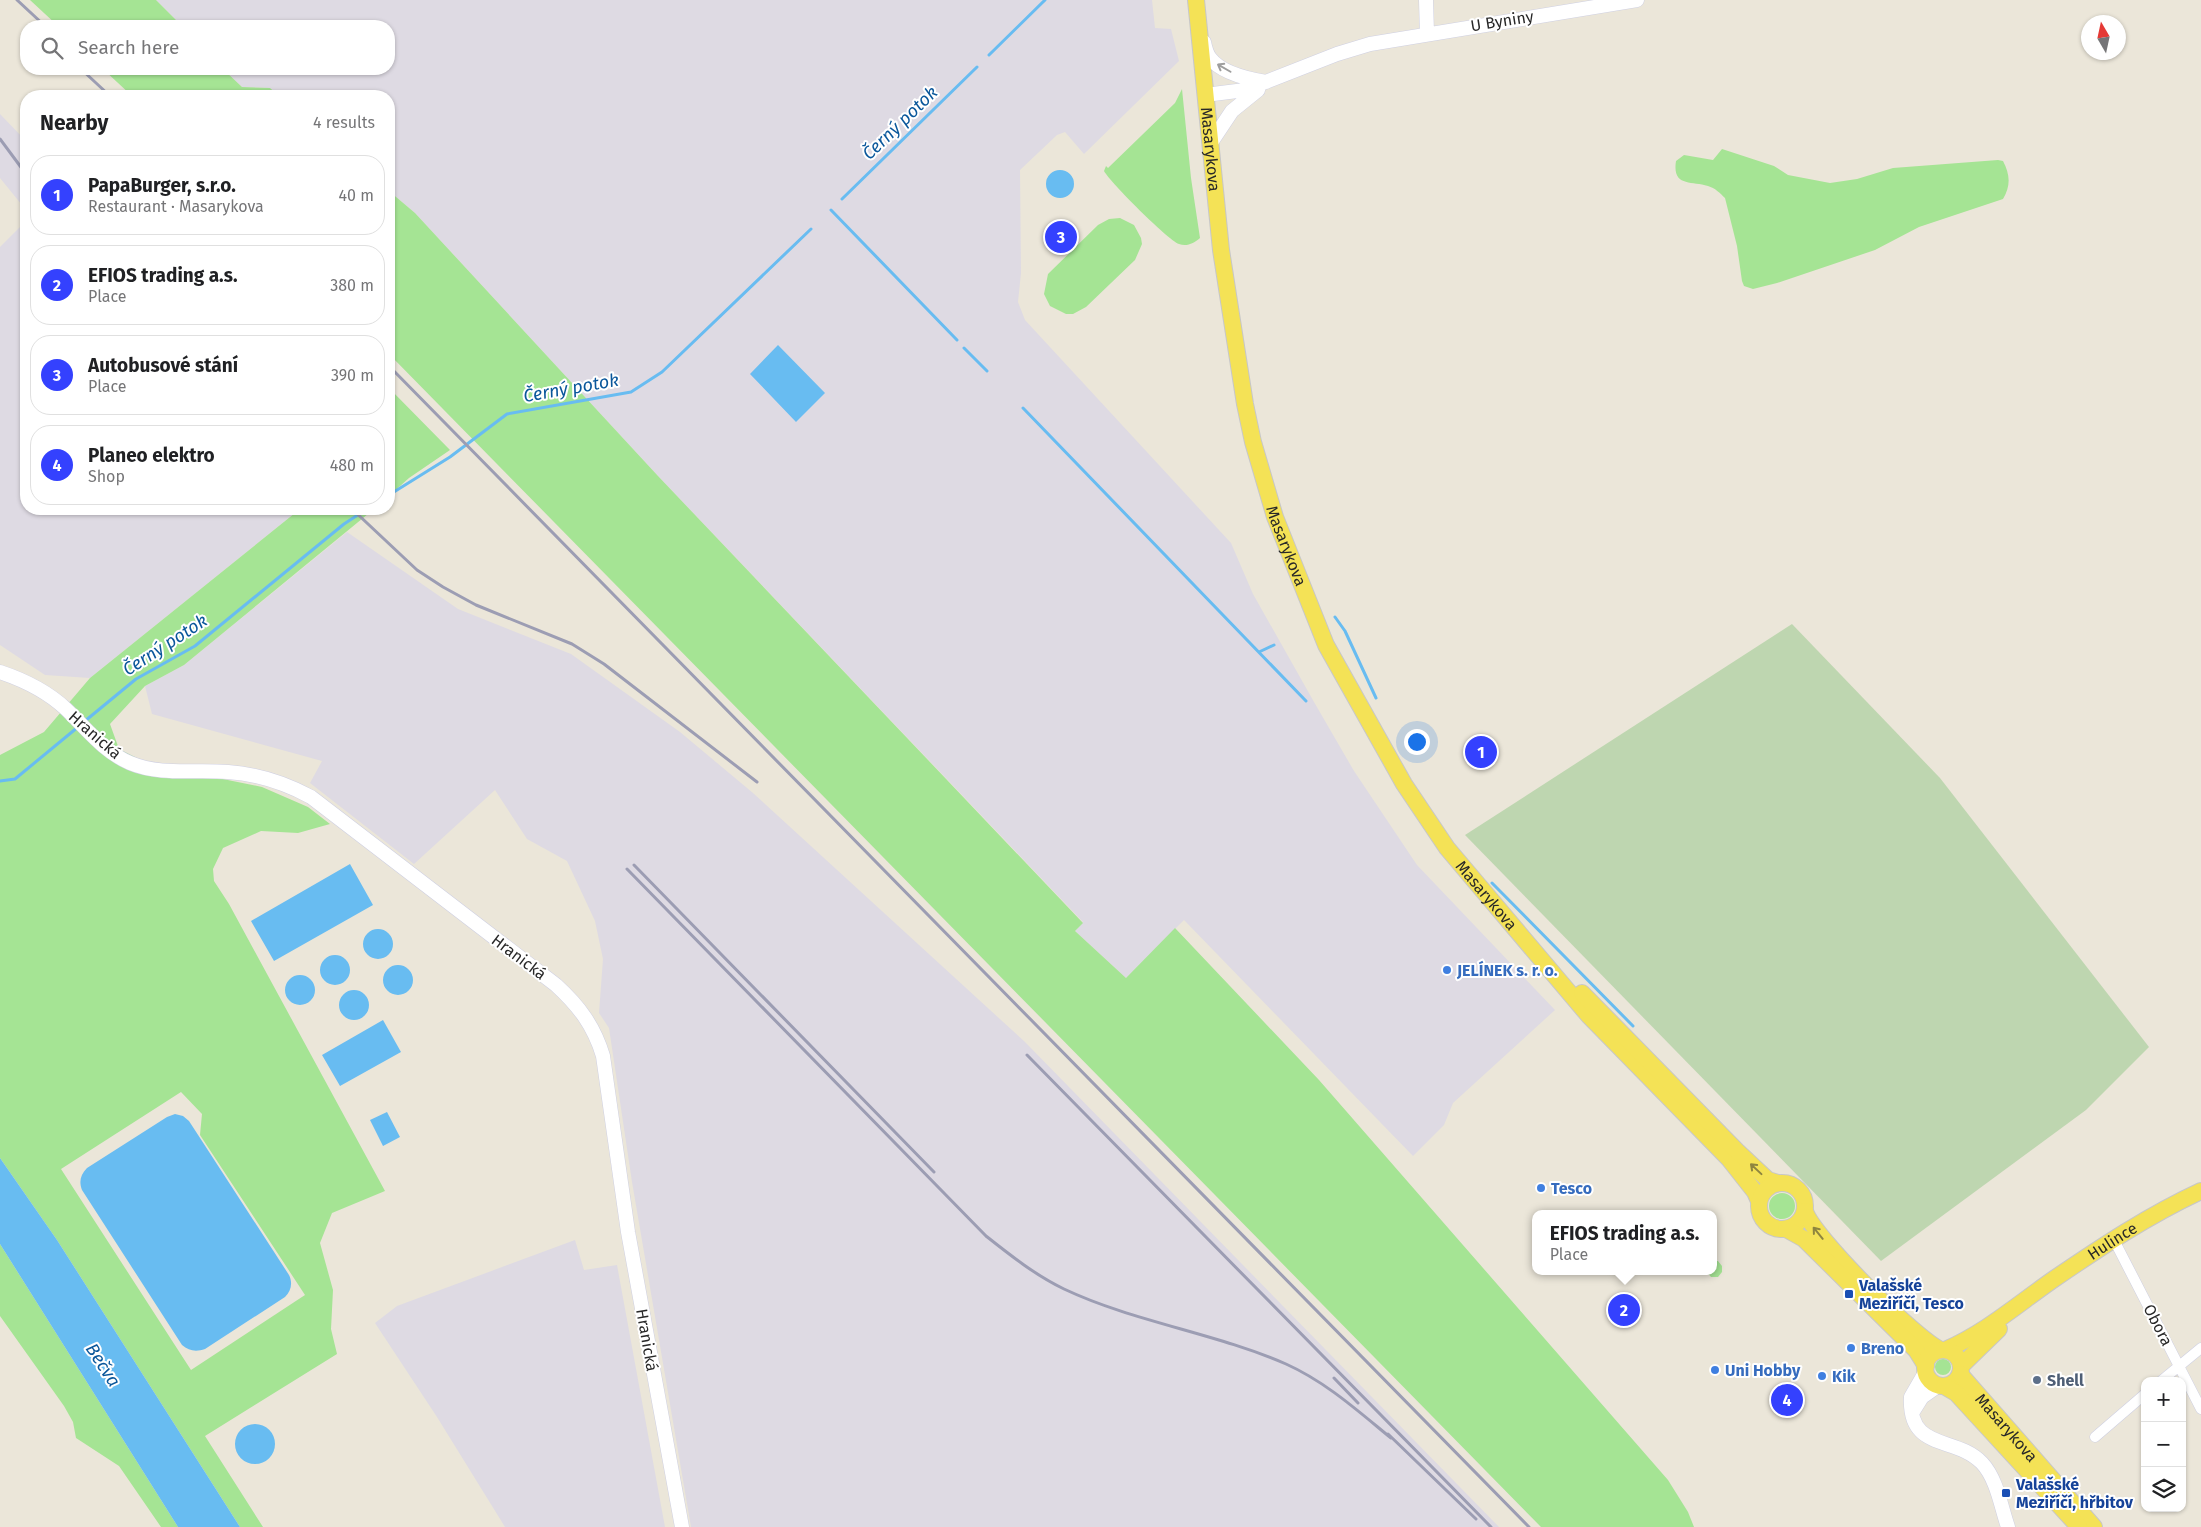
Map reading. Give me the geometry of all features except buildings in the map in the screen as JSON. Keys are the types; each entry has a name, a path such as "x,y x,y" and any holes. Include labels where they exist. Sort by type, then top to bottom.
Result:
{"main road":[{"name":"Masarykova","path":"1196,0 1221,250 1245,404 1263,480 1288,554 1326,645 1404,784 1447,848 1589,1016 1728,1159 1755,1192 1759,1201 1760,1214 1765,1222 1776,1228 1786,1229 1804,1239 1916,1350 1926,1369"},
{"name":"Masarykova","path":"1523,936 1598,1008 1737,1151 1768,1180 1792,1185 1799,1190 1805,1202 1804,1211 1807,1220 1830,1248 1910,1328 1930,1345 1943,1350"},
{"path":"1759,1201 1766,1189 1778,1183"},
{"name":"Hulince","path":"1943,1350 1967,1341 2052,1280 2148,1218 2201,1191"},
{"path":"1786,1229 1798,1223 1804,1211"},
{"name":"Hulince","path":"1961,1370 2028,1299"},
{"path":"1943,1350 1956,1355 1961,1370 1954,1382 1942,1386 1930,1380 1926,1369 1932,1354 1943,1350"},
{"name":"Masarykova","path":"1961,1370 2094,1527"},
{"name":"Masarykova","path":"1942,1386 1956,1393 2079,1527"}],"street":[{"path":"1426,0 1427,33"},
{"name":"U Byniny","path":"1269,82 1337,54 1370,44 1427,33 1637,0"},
{"path":"1199,31 1210,58 1219,65 1246,78 1269,82"},
{"path":"1205,95 1245,90 1269,82"},
{"path":"1210,144 1232,111 1269,82"},
{"name":"Hranická","path":"0,672 22,680 44,692 120,758 149,769 246,774 279,782 306,794 333,812 556,985 580,1008 593,1028 603,1056 628,1232 682,1527"},
{"name":"Obora","path":"2114,1240 2201,1409"},
{"path":"2166,1377 2201,1348"},
{"path":"1926,1369 1912,1392 1912,1413 1916,1426 1924,1435 1966,1452 1983,1465 1992,1481 2008,1527"},
{"path":"1912,1413 1922,1397 1942,1386"},
{"path":"2095,1437 2141,1397"}],"shaded area":[{"path":"156,0 1152,0 1155,28 1171,29 1179,61 1084,154 1065,132 1057,135 1020,170 1021,273 1018,302 1025,320 1231,543 1253,594 1314,702 1354,771 1417,865 1555,1010 1453,1103 1444,1125 1413,1156 1184,920 1126,978 1075,931 1083,922 658,476 415,213 395,196 395,90 272,90 270,88 242,87 229,75 395,75 395,20 176,20"},
{"path":"0,114 20,135 20,203 0,178"},
{"path":"20,227 20,515 293,515 90,678 45,675 0,645 0,247"},
{"path":"347,532 458,609 571,654 680,732 753,793 1025,1042 1499,1527 691,1527 632,1182 609,1028 599,1013 603,959 595,921 567,861 527,839 495,790 414,864 310,783 322,761 152,714 145,686 184,665"},
{"path":"575,1240 584,1270 617,1265 665,1527 505,1527 437,1417 375,1323 397,1306"}],"green space":[{"path":"30,0 156,0 176,20 52,20"},
{"path":"109,75 229,75 242,87 270,88 272,90 126,90"},
{"path":"1182,89 1191,178 1200,238 1188,245 1179,244 1152,222 1104,171 1106,166 1108,168 1175,103"},
{"path":"1722,149 1774,166 1788,175 1830,183 1857,179 1893,168 1998,160 2003,161 2005,166 2008,175 2008,185 2003,199 1919,227 1875,250 1777,283 1753,289 1744,286 1742,281 1737,246 1725,198 1711,187 1689,183 1680,179 1677,175 1676,161 1684,155 1713,160"},
{"path":"395,196 415,213 658,476 1083,923 1075,931 1126,978 1175,928 1319,1080 1668,1480 1688,1512 1694,1527 1541,1527 395,360"},
{"path":"1120,218 1134,225 1141,238 1142,244 1135,260 1086,307 1073,314 1066,314 1050,306 1044,294 1048,274 1098,225 1109,219"},
{"path":"395,394 450,450 409,478 395,491"},
{"path":"293,515 367,515 184,665 145,686 110,724 119,749 149,764 262,787 308,807 330,824 298,833 261,831 223,848 213,869 214,881 229,904 385,1191 332,1213 320,1243 333,1290 331,1329 337,1354 205,1436 263,1527 240,1527 57,1240 0,1158 0,755 44,732 90,678","holes":["181,1092 202,1114 200,1135 305,1295 191,1370 61,1169"]},
{"path":"1792,624 1940,778 2149,1047 2086,1110 1881,1261 1465,835"},
{"path":"1782,1193 1791,1197 1795,1206 1791,1215 1782,1219 1773,1215 1769,1206 1773,1197"},
{"path":"0,1244 178,1527 161,1527 119,1466 76,1438 73,1422 64,1406 0,1316"},
{"path":"1718,1261 1722,1266 1722,1272 1718,1277 1711,1277 1709,1275 1717,1275"},
{"path":"1940,1359 1946,1359 1951,1364 1949,1373 1940,1375 1935,1370 1935,1364"}],"water":[{"path":"1060,170 1070,174 1074,184 1070,194 1060,198 1050,194 1046,184 1050,174"},
{"path":"778,345 825,393 796,422 750,374"},
{"path":"350,864 373,905 274,961 251,921"},
{"path":"378,929 384,930 392,938 392,950 384,958 378,959 372,958 364,950 363,944 364,938 372,930"},
{"path":"335,955 341,956 349,964 349,976 341,984 335,985 329,984 321,976 320,970 321,964 329,956"},
{"path":"398,965 409,969 413,980 409,991 398,995 387,991 383,980 387,969"},
{"path":"300,975 311,979 315,990 311,1001 300,1005 289,1001 285,990 289,979"},
{"path":"354,990 365,994 369,1005 365,1016 354,1020 343,1016 339,1005 343,994"},
{"path":"383,1020 401,1052 340,1086 322,1055"},
{"path":"387,1112 400,1137 383,1146 370,1120"},
{"path":"175,1114 183,1116 189,1121 289,1275 291,1281 290,1290 285,1297 205,1349 199,1350 190,1350 182,1345 82,1190 81,1184 82,1176 87,1168 167,1117"},
{"name":"Bečva","path":"0,1158 57,1240 240,1527 178,1527 0,1244"},
{"path":"259,1424 266,1427 272,1433 275,1444 274,1452 266,1461 259,1464 251,1464 244,1461 236,1452 235,1440 238,1433 247,1425"}],"waterway":[{"name":"Černý potok","path":"989,55 1045,0"},
{"name":"Černý potok","path":"842,199 977,67"},
{"path":"831,210 957,340"},
{"name":"Černý potok","path":"395,491 450,457 507,414 631,392 662,372 811,229"},
{"path":"964,348 987,371"},
{"path":"1023,408 1306,701"},
{"name":"Černý potok","path":"85,721 136,679 195,646 344,524 358,515"},
{"path":"1335,617 1345,631 1376,698"},
{"path":"1259,652 1274,645"},
{"name":"Černý potok","path":"0,781 15,779 78,727"},
{"path":"1492,883 1633,1026"}],"railway":[{"path":"17,0 39,20"},
{"path":"87,75 104,90"},
{"path":"0,139 20,166"},
{"path":"395,372 1529,1527"},
{"path":"358,515 417,570 476,605 572,644 604,664 757,782"},
{"path":"634,865 934,1172"},
{"path":"627,869 986,1236 1014,1257 1053,1283 1091,1300 1146,1319 1259,1353 1301,1371 1354,1407 1391,1438"},
{"path":"1027,1055 1491,1527"},
{"path":"1334,1378 1358,1403"},
{"path":"1388,1434 1476,1519"}],"place":[{"name":"Autobusové stání","path":"1061,237"},
{"name":"PapaBurger, s.r.o.","path":"1481,752"},
{"name":"JELÍNEK s. r. o.","path":"1447,970"},
{"name":"Tesco","path":"1541,1188"},
{"name":"Valašské Meziříčí, Tesco","path":"1849,1294"},
{"name":"EFIOS trading a.s.","path":"1624,1310"},
{"name":"Breno","path":"1851,1348"},
{"name":"Uni Hobby","path":"1715,1370"},
{"name":"Kik","path":"1822,1376"},
{"name":"Shell","path":"2037,1380"},
{"name":"Planeo elektro","path":"1787,1400"},
{"name":"Valašské Meziříčí, hřbitov","path":"2006,1493"}]}
